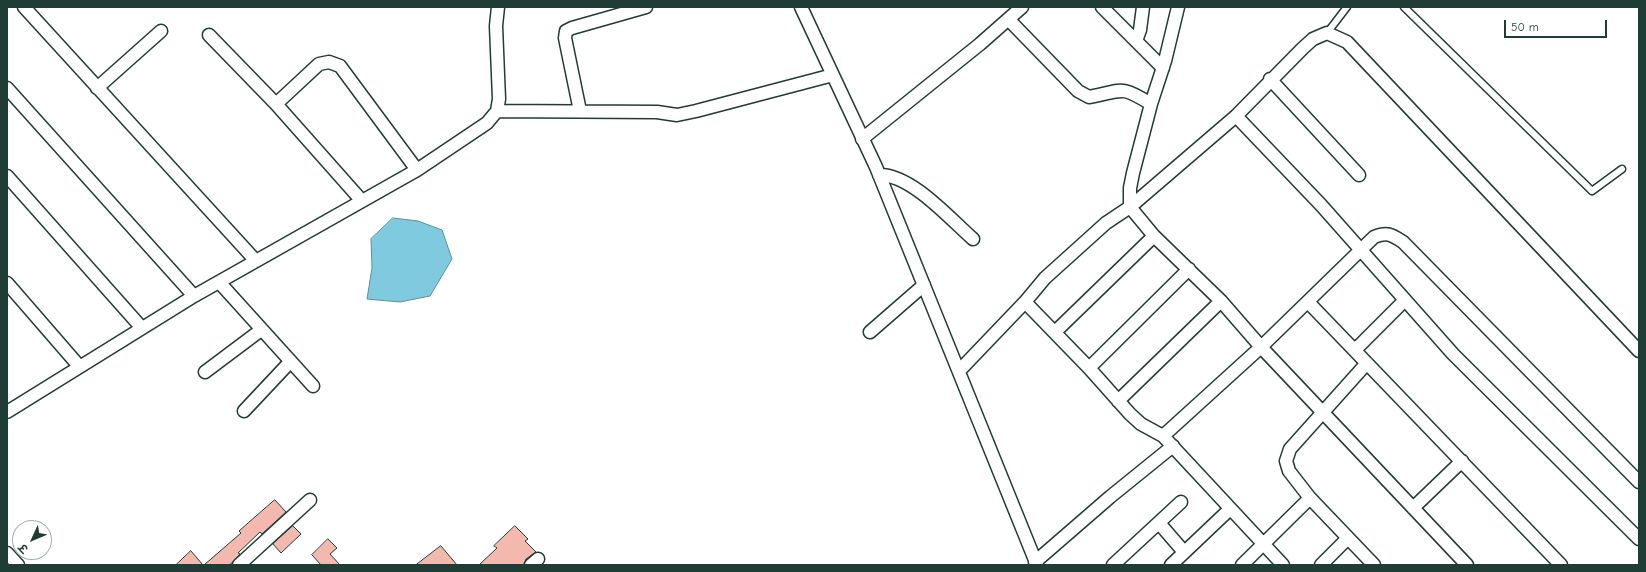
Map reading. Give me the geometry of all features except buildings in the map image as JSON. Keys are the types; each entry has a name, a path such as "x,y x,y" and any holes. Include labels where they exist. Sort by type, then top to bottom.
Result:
{"street":[{"path":"24,7 256,261"},
{"path":"7,412 141,327 417,170 487,123 497,111 499,99 496,26 498,7"},
{"path":"580,111 565,38 566,32 572,28 646,7"},
{"path":"802,7 879,175 1036,564 1110,497 1173,446"},
{"path":"862,139 1009,20 1022,7"},
{"path":"1102,7 1163,68"},
{"path":"1136,41 1140,30 1143,7"},
{"path":"1178,7 1163,68 1151,104 1130,188 1130,207 1154,236 1221,302 1260,347 1467,565"},
{"path":"1009,20 1078,91 1089,97 1117,89 1130,91 1151,104"},
{"path":"97,88 162,31"},
{"path":"959,371 1025,302 1045,278 1106,223 1130,207 1236,116 1270,79 1313,39 1327,33 1347,42 1352,46 1639,351"},
{"path":"209,35 276,104 362,201"},
{"path":"276,104 319,64 329,62 340,66 417,170"},
{"path":"497,111 580,111 677,114 696,111 833,76"},
{"path":"1270,79 1359,174"},
{"path":"7,88 194,296"},
{"path":"1236,116 1321,205 1404,301 1453,354 1639,538"},
{"path":"879,175 889,175 903,180 916,189 973,239"},
{"path":"7,176 141,327"},
{"path":"1163,436 1308,302 1374,237 1384,233 1393,235 1403,242 1639,482"},
{"path":"1055,332 1154,236"},
{"path":"1089,368 1189,269"},
{"path":"219,282 312,386"},
{"path":"7,283 79,366"},
{"path":"870,332 924,285"},
{"path":"1354,350 1404,301"},
{"path":"1025,302 1141,424 1163,436 1173,446 1283,565"},
{"path":"1118,401 1221,302"},
{"path":"1308,302 1561,565"},
{"path":"205,372 261,330"},
{"path":"244,411 290,362"},
{"path":"1367,363 1290,449 1286,460 1289,471 1310,498 1374,565"},
{"path":"1413,508 1462,461"},
{"path":"1242,565 1310,498"},
{"path":"239,565 310,500"},
{"path":"1113,565 1180,502"},
{"path":"1171,565 1230,509"},
{"path":"1159,522 1184,552"},
{"path":"1321,565 1348,538"},
{"path":"7,553 18,565"}],"lane":[{"path":"1327,33 1347,7"},
{"path":"1404,7 1592,191 1622,169"}],"water":[{"path":"393,218 418,221 442,230 452,259 430,296 400,302 367,299 372,268 371,239"}]}
